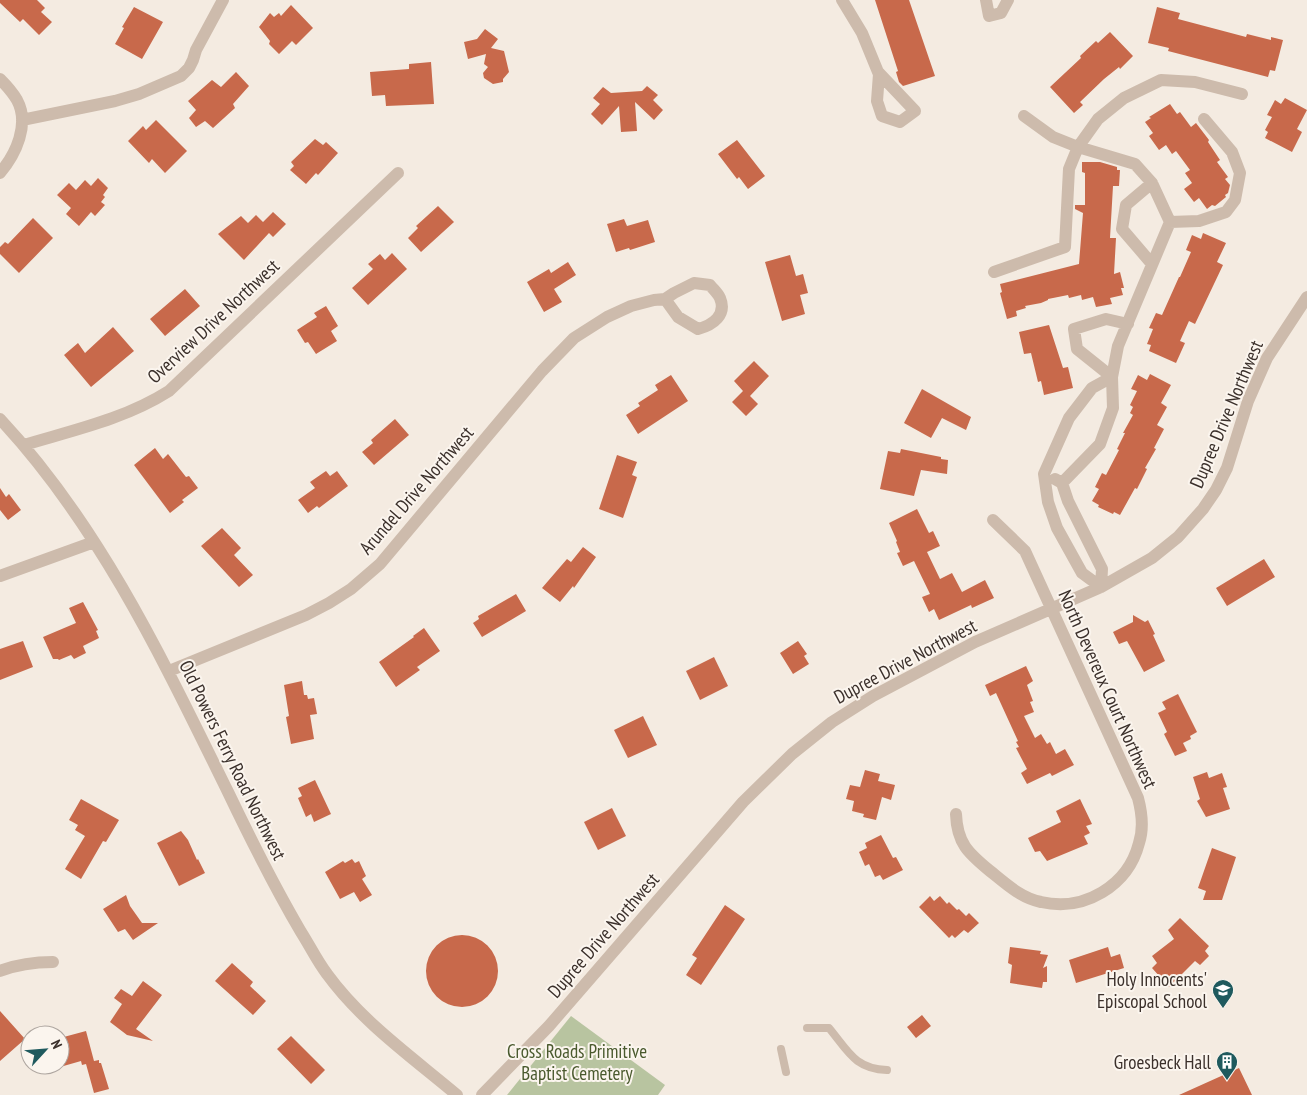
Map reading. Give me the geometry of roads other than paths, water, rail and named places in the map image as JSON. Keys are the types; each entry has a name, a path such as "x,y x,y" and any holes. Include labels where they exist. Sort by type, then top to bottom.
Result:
{"street":[{"path":"22,120 115,101 139,94 181,76 193,60 196,50 223,0"},
{"path":"842,0 862,33 879,74"},
{"path":"986,0 989,16 1001,13 1008,0"},
{"path":"0,79 17,99 22,112 20,138 8,163 0,173"},
{"path":"994,272 1065,247 1069,169 1078,147 1098,119 1124,98 1161,80 1195,82 1242,94"},
{"path":"1024,116 1053,137 1078,147 1135,164 1152,182 1170,222 1118,346 1112,377 1113,408 1100,444 1062,483"},
{"path":"1170,222 1199,220 1226,212 1235,200 1240,173 1232,152 1204,119"},
{"name":"Overview Drive Northwest","path":"24,445 124,415 148,404 169,391 398,173"},
{"path":"1152,182 1126,205 1122,229 1152,264"},
{"name":"Dupree Drive Northwest","path":"482,1095 549,1026 743,802 792,754 832,722 873,696 975,642 1101,587 1152,558 1178,537 1203,509 1216,490 1227,468 1248,400 1267,358 1307,297"},
{"name":"Arundel Drive Northwest","path":"169,672 306,615 330,603 351,589 380,564 542,371 574,338 607,316 631,306 665,299"},
{"path":"1112,377 1077,349 1074,329 1106,319 1128,324"},
{"path":"1101,587 1082,572 1057,528 1048,502 1044,474 1068,418 1092,388 1112,377"},
{"name":"Old Powers Ferry Road Northwest","path":"0,419 24,445 59,491 94,542 133,605 169,672 273,884 326,974 358,1012 457,1095"},
{"path":"1044,474 1062,483 1068,501 1102,570 1101,587"},
{"name":"North Devereux Court Northwest","path":"956,814 956,826 959,836 971,855 1016,892 1042,903 1068,904 1095,897 1119,880 1135,857 1142,829 1142,815 1138,798 1025,551 993,520"},
{"path":"0,576 94,542"},
{"path":"0,971 32,962 53,962"}],"lane":[{"path":"807,1028 829,1028 861,1065 873,1070 887,1070"},
{"path":"781,1049 786,1072"}],"place":[{"name":"Holy Innocents' Episcopal School","path":"1223,1009"},
{"name":"Groesbeck Hall","path":"1227,1081"}],"park label":[{"name":"Cross Roads Primitive Baptist Cemetery","path":"577,1062"}]}
